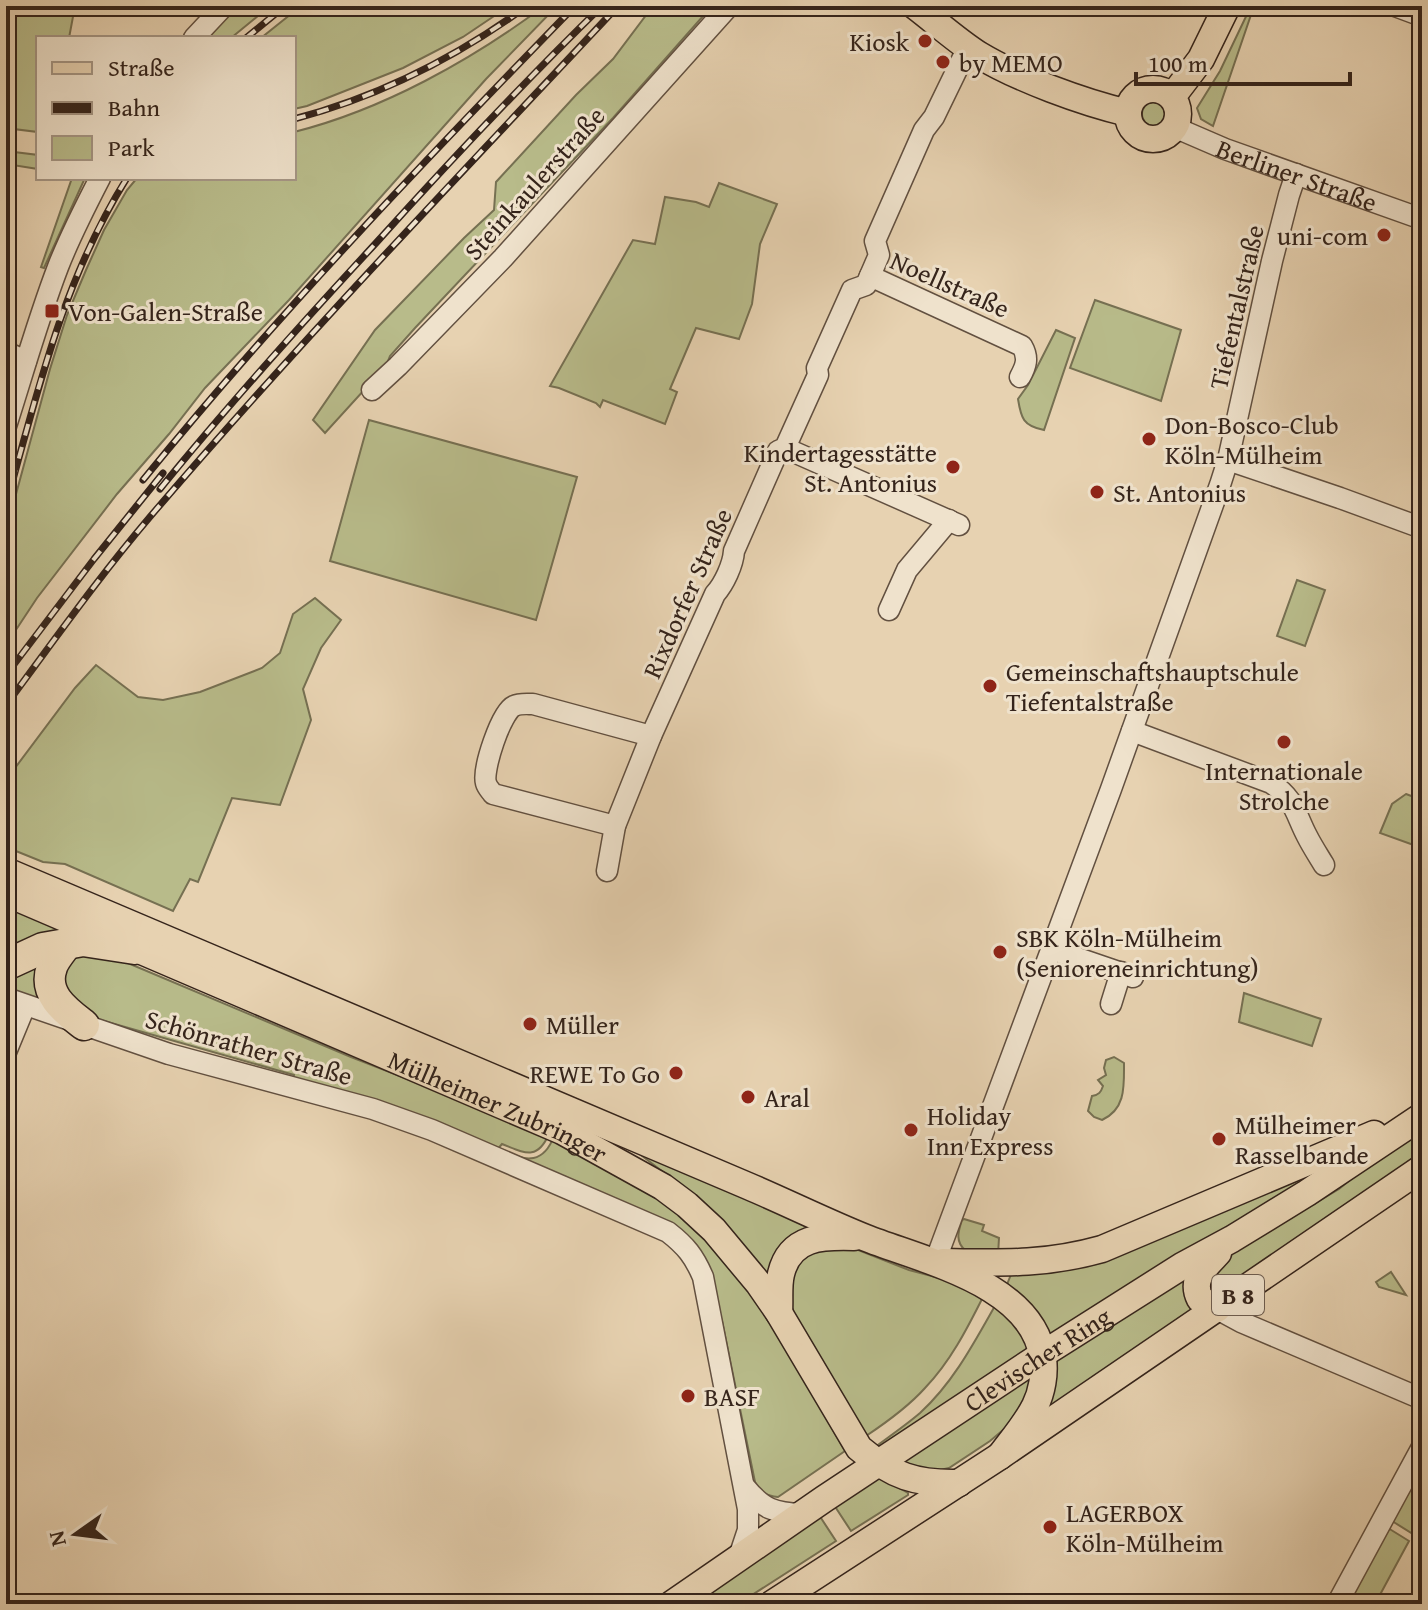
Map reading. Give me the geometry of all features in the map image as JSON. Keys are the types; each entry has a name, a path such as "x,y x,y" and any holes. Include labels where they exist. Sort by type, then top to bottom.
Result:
{"highway":[{"path":"6,965 43,948 83,941 135,949"},
{"path":"66,945 51,967 50,986 57,1003 84,1025"}],"main road":[{"path":"915,6 968,47 996,64 1094,104 1128,113"},
{"path":"1172,97 1201,59 1227,6"},
{"path":"1145,90 1159,90 1172,97 1178,112 1174,127 1165,136 1144,137 1134,130 1128,113 1133,99 1145,90"},
{"name":"Mülheimer Zubringer","path":"6,871 866,1238 935,1262"},
{"name":"Mülheimer Zubringer","path":"6,893 562,1131 663,1187 714,1230 759,1284 859,1448 877,1463"},
{"name":"Clevischer Ring","path":"935,1262 1042,1262 1102,1249 1369,1135 1415,1119"},
{"name":"Clevischer Ring","path":"672,1604 1043,1354 1182,1266 1307,1193 1415,1119"},
{"name":"B 8","path":"773,1604 1000,1456 1422,1168"},
{"path":"779,1313 781,1273 794,1250 807,1241 827,1236 866,1238"},
{"name":"B 8","path":"1217,1309 1200,1299 1196,1285 1201,1272 1232,1239"},
{"path":"935,1262 1007,1299 1029,1322 1040,1343 1043,1379 1036,1404 1000,1456"},
{"path":"877,1463 915,1481 959,1483"}],"street":[{"path":"196,36 224,6"},
{"name":"Steinkaulerstraße","path":"372,390 503,258 729,6"},
{"path":"1395,6 1422,16"},
{"path":"870,276 879,255 875,241 924,130 934,117 968,47"},
{"name":"Berliner Straße","path":"1174,127 1225,149 1422,219"},
{"name":"Tiefentalstraße","path":"935,1262 1132,731 1228,460 1272,261 1296,174"},
{"path":"6,426 59,264 99,180"},
{"name":"Noellstraße","path":"870,276 1022,346 1027,359 1020,377"},
{"name":"Rixdorfer Straße","path":"607,871 615,826 651,736 715,594 725,579 778,451 785,448 818,375 817,368 852,290 866,285 870,276"},
{"path":"6,352 26,361"},
{"path":"785,448 954,522 907,570 889,610"},
{"path":"1228,460 1422,528"},
{"path":"615,826 493,794 486,782 486,769 501,724 514,706 533,704 651,736"},
{"path":"1132,731 1271,783 1286,793 1324,865"},
{"path":"1051,949 1127,974 1111,1004"},
{"path":"6,1052 16,1002"},
{"name":"Schönrather Straße","path":"16,1002 169,1054 388,1114 668,1232 695,1257 703,1277 745,1487 749,1523 739,1557"},
{"path":"1217,1309 1422,1399"},
{"path":"1337,1604 1422,1447"},
{"path":"745,1487 763,1506 787,1514 802,1514"}],"green space":[{"path":"6,6 75,6 69,36 36,36 36,132 6,128"},
{"path":"238,6 270,6 233,36 207,36"},
{"path":"301,6 509,6 463,37 403,68 296,109 296,36 264,36"},
{"path":"544,6 557,6 486,79 289,300 205,388 117,494 37,598 6,645 6,531 67,315 104,230 127,190 135,180 296,180 296,131 393,97 456,64"},
{"path":"653,6 712,6 613,118 415,328 390,356 386,366 325,433 313,420 375,330 494,210 496,182 613,59"},
{"path":"1251,6 1254,6 1213,126 1201,119 1197,108 1220,71"},
{"path":"1154,102 1163,105 1166,114 1163,123 1154,126 1145,123 1142,114 1145,105"},
{"path":"6,151 36,155 36,169 6,164"},
{"path":"71,180 84,180 44,268 41,267"},
{"path":"719,183 777,204 760,244 752,304 739,339 696,328 670,389 677,392 665,424 603,400 600,407 550,386 633,240 655,244 665,197 709,207"},
{"path":"1095,300 1181,330 1161,401 1070,368"},
{"path":"1056,330 1075,338 1044,430 1024,420 1018,399"},
{"path":"369,420 577,477 536,620 330,561"},
{"path":"1297,580 1325,590 1305,646 1277,636"},
{"path":"315,598 341,620 321,648 303,689 311,720 280,805 232,798 198,882 190,879 173,911 65,864 43,862 6,847 6,780 96,665 138,697 163,700 200,692 262,668 280,653 293,614"},
{"path":"1406,794 1422,800 1422,848 1380,833 1392,804"},
{"path":"6,902 73,931 6,957"},
{"path":"104,953 351,1057 549,1134 535,1151 524,1152 502,1144 496,1151 293,1079 294,1075 90,1017 67,1006 59,969 64,959"},
{"path":"39,955 49,1003 6,991 6,972"},
{"path":"1244,993 1321,1019 1312,1046 1239,1022"},
{"path":"1114,1057 1124,1063 1122,1096 1116,1110 1102,1120 1088,1111 1092,1096 1099,1093 1103,1086 1098,1080 1106,1075 1106,1060"},
{"path":"1422,1133 1422,1155 1214,1299 1203,1287 1219,1261 1339,1189 1371,1163"},
{"path":"554,1136 632,1177 697,1226 763,1308 845,1451 778,1497 759,1488 755,1482 722,1321 704,1260 501,1153 504,1150 520,1157 534,1158 545,1151"},
{"path":"637,1152 824,1227 775,1282 680,1185"},
{"path":"1338,1160 1048,1339 1006,1287 1012,1272"},
{"path":"964,1219 984,1225 982,1231 999,1238 998,1255 963,1248 958,1237"},
{"path":"828,1242 843,1244 909,1270 947,1280 983,1297 957,1345 934,1378 904,1408 866,1436 789,1300 790,1265"},
{"path":"1391,1272 1406,1295 1379,1287 1376,1282"},
{"path":"1186,1275 1200,1308 1043,1415 1052,1362"},
{"path":"996,1304 1006,1312 1031,1350 879,1450 875,1447 920,1413 943,1389"},
{"path":"1030,1374 1030,1392 1009,1425 990,1441 949,1468 925,1469 902,1461"},
{"path":"1422,1465 1422,1518 1413,1534 1392,1521"},
{"path":"876,1475 908,1495 851,1531 834,1505"},
{"path":"819,1515 836,1541 738,1604 690,1604"},
{"path":"1388,1528 1409,1541 1375,1604 1370,1604 1353,1595"}],"railway":[{"path":"248,36 285,6"},
{"path":"296,118 356,99 416,73 473,42 527,6"},
{"path":"143,480 246,357 354,238 575,6"},
{"path":"160,489 266,364 403,213 515,93 602,6"},
{"path":"6,705 112,564 206,452 380,259 618,6"},
{"path":"6,505 41,378 69,296 105,217 126,180"},
{"path":"6,675 163,473"}],"place":[{"name":"Kiosk","path":"925,41"},
{"name":"by MEMO","path":"943,62"},
{"name":"uni-com","path":"1384,235"},
{"name":"Von-Galen-Straße","path":"52,311"},
{"name":"Don-Bosco-Club Köln-Mülheim","path":"1149,439"},
{"name":"Kindertagesstätte St. Antonius","path":"953,467"},
{"name":"St. Antonius","path":"1097,492"},
{"name":"Gemeinschaftshauptschule Tiefentalstraße","path":"990,686"},
{"name":"Internationale Strolche","path":"1284,742"},
{"name":"SBK Köln-Mülheim (Senioreneinrichtung)","path":"1000,952"},
{"name":"Müller","path":"530,1024"},
{"name":"REWE To Go","path":"676,1073"},
{"name":"Aral","path":"748,1097"},
{"name":"Holiday Inn Express","path":"911,1130"},
{"name":"Mülheimer Rasselbande","path":"1219,1139"},
{"name":"BASF","path":"688,1396"},
{"name":"LAGERBOX Köln-Mülheim","path":"1050,1527"}]}
